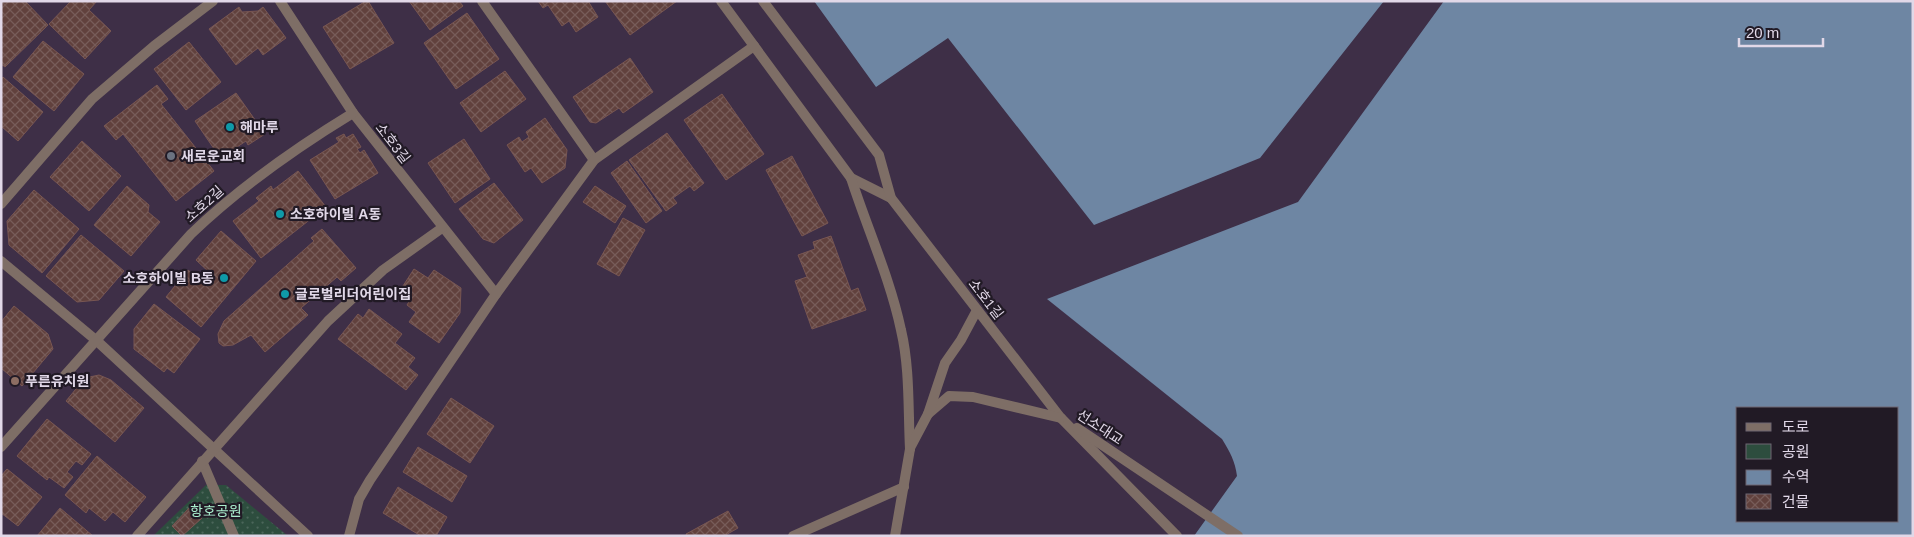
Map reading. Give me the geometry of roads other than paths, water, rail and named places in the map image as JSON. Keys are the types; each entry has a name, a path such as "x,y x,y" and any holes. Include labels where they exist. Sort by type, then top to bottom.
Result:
{"street":[{"path":"1,204 92,99 154,46 213,1"},
{"name":"소호3길","path":"280,1 353,113 496,294"},
{"path":"482,1 594,160"},
{"name":"소호1길","path":"721,1 851,178 891,198"},
{"name":"소호1길","path":"763,1 879,155 891,198 1060,418"},
{"path":"349,536 359,500 370,480 496,294 594,160 754,46"},
{"name":"소호2길","path":"1,447 191,234 213,213 282,158 353,113"},
{"path":"851,178 891,289 902,332 906,364 910,448 895,536"},
{"path":"137,536 212,449 328,321 383,270 442,228"},
{"path":"1,261 97,341 308,536"},
{"path":"910,448 928,414 945,363 961,340 977,310"},
{"path":"928,414 949,396 973,397 1060,418"},
{"name":"선소대교","path":"1060,418 1177,536"},
{"name":"선소대교","path":"1060,418 1238,536"},
{"path":"202,462 234,536"},
{"path":"793,536 904,487"}],"water":[{"path":"814,1 1384,1 1260,158 1094,225 948,38 876,87"},
{"path":"1444,1 1913,1 1913,536 1194,536 1237,476 1232,457 1222,439 1047,299 1298,202"}],"place":[{"name":"해마루","path":"230,127"},
{"name":"새로운교회","path":"171,156"},
{"name":"소호하이빌 A동","path":"280,214"},
{"name":"소호하이빌 B동","path":"224,278"},
{"name":"글로벌리더어린이집","path":"285,294"},
{"name":"푸른유치원","path":"15,381"}],"park label":[{"name":"항호공원","path":"216,511"}]}
